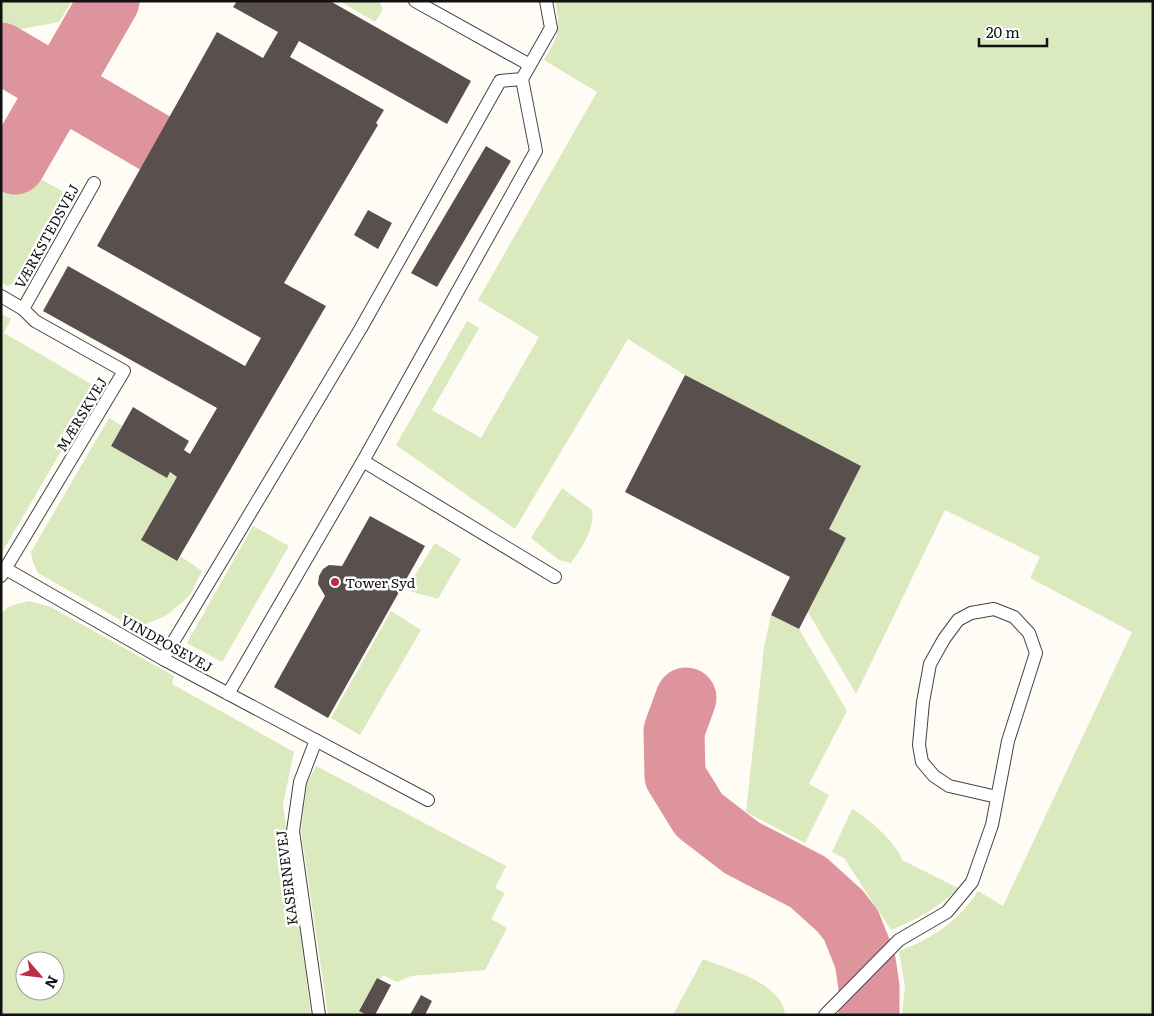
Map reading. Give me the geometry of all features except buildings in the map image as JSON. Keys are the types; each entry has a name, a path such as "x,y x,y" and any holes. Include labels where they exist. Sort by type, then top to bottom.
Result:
{"lane":[{"path":"415,1 530,65"},
{"path":"228,694 363,461 536,151 522,78 551,28 546,1"},
{"path":"163,659 361,328 500,81 522,78"},
{"name":"VÆRKSTEDSVEJ","path":"1,296 23,309 94,183"},
{"name":"MÆRSKVEJ","path":"3,572 124,371 35,321 23,309"},
{"path":"363,461 555,577"},
{"name":"VINDPOSEVEJ","path":"3,572 428,800"},
{"path":"825,1015 900,940 947,912 972,882 992,825 1008,740 1036,653 1029,633 1024,627 1014,617 994,609 971,613 958,620 944,639 930,664 923,702 919,745 922,762 934,776 949,786 997,797"},
{"name":"KASERNEVEJ","path":"316,740 300,782 293,830 319,1015"}],"green space":[{"path":"1,1 72,1 59,22 16,30 1,21"},
{"path":"340,1 379,1 383,9 375,22"},
{"path":"555,1 1153,1 1153,1015 902,1015 905,987 899,951 944,928 962,912 978,891 1003,906 1132,632 1030,578 1040,557 945,510 856,694 808,612 846,538 829,529 685,375 628,339 515,529 396,445 467,321 479,328 432,410 481,438 539,337 478,300 597,92 544,60 556,38 558,19"},
{"path":"1,157 62,191 67,213 31,277 7,286 1,282"},
{"path":"1,314 11,319 4,333 98,388 1,554"},
{"path":"109,418 122,426 111,446 167,477 170,472 177,477 142,540 176,561 180,556 202,571 190,595 167,615 146,624 126,623 38,573 31,552"},
{"path":"562,488 592,510 590,531 571,563 559,560 531,538"},
{"path":"253,526 289,546 222,662 187,643"},
{"path":"435,543 461,559 438,599 406,590"},
{"path":"29,601 51,607 174,676 172,684 294,752 283,804 311,1015 1,1015 1,613 10,606"},
{"path":"391,611 421,630 360,735 331,718"},
{"path":"771,615 799,629 847,711 809,784 829,795 805,843 746,812 764,647"},
{"path":"316,766 506,866 495,888 505,893 491,919 507,928 485,970 411,976 397,982 383,975 380,979 377,978 359,1010 367,1015 328,1015 301,831 307,784"},
{"path":"852,809 881,831 894,846 902,860 958,888 927,913 891,930 844,858 832,852"},
{"path":"703,959 753,979 765,986 775,994 782,1004 785,1015 673,1015"}],"taxiway":[{"path":"15,164 109,1"},
{"path":"1,53 155,143"},
{"path":"686,698 674,731 675,776 699,815 742,848 808,882 840,911 851,925 865,960 869,987 869,1015"}],"place":[{"name":"Tower Syd","path":"335,582"}]}
